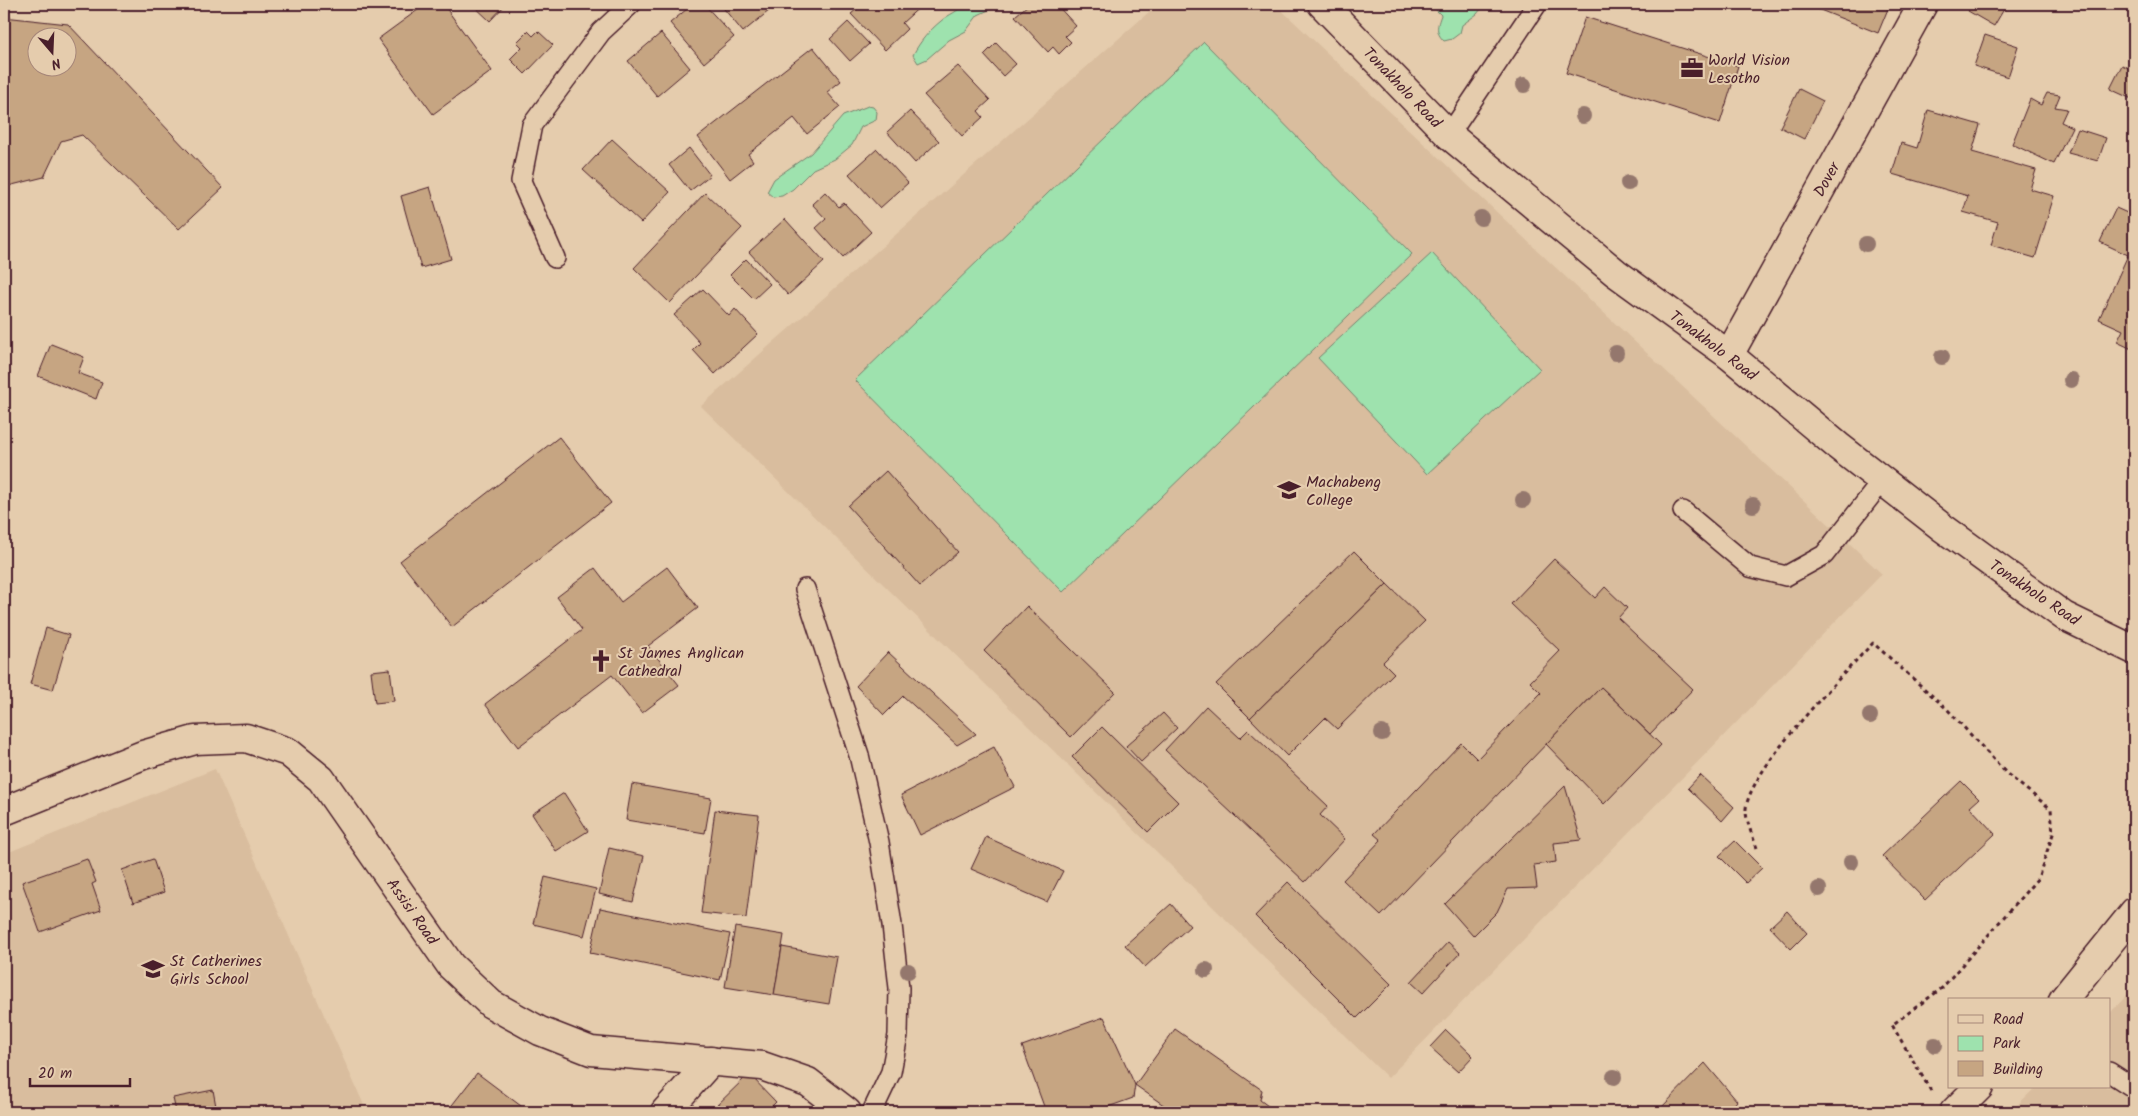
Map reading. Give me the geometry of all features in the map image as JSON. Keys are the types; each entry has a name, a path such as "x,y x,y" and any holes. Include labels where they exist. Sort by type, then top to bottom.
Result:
{"street":[{"name":"Tonakholo Road","path":"1322,4 1449,135 1616,272 1729,355 1838,446 1943,528 2064,616 2134,650"},
{"name":"Dover","path":"1729,355 1923,4"},
{"name":"Assisi Road","path":"4,811 143,755 195,740 246,738 288,752 321,779 451,966 491,1004 540,1031 591,1051 762,1066 808,1082 847,1112"},
{"path":"2065,998 2134,912"},
{"path":"665,1112 711,1061"},
{"path":"1945,1105 1977,1088"}],"lane":[{"path":"555,258 521,181 532,125 602,32 631,4"},
{"path":"1449,135 1537,4"},
{"path":"1683,511 1750,566 1786,576 1824,555 1883,480"},
{"path":"805,589 858,755 879,842 892,924 899,988 898,1035 891,1072 872,1112"},
{"path":"2110,1073 2134,1088"}],"path":[{"path":"1757,848 1746,811 1749,793 1801,720 1873,643 1947,709 2007,774 2051,809 2053,834 2038,878 1942,988 1892,1025 1945,1105"}],"shaded area":[{"name":"Machabeng College","path":"1158,4 1275,4 1882,574 1388,1078 701,406"},
{"name":"St Catherines Girls School","path":"215,769 367,1112 4,1112 4,854"},
{"path":"2134,988 2134,1112 2010,1112 2035,1088 2110,1088 2110,1013"}],"green space":[{"path":"964,4 996,4 993,8 978,15 966,31 949,40 927,59 918,63 913,55 922,40 937,24"},
{"path":"1430,4 1485,4 1477,14 1462,25 1460,33 1452,39 1444,41 1439,35 1438,29 1441,15"},
{"path":"1204,42 1412,254 1063,592 855,380"},
{"path":"868,106 873,107 877,112 876,120 861,127 852,145 835,159 813,169 793,189 782,196 773,197 767,192 774,179 811,153 843,116"},
{"path":"1432,253 1540,369 1427,474 1318,358"}],"building":[{"path":"426,4 443,4 492,71 433,114 378,39"},
{"path":"472,4 506,4 490,21"},
{"path":"693,4 704,4 734,37 704,63 670,23"},
{"path":"720,4 774,4 775,6 743,32"},
{"path":"863,4 923,4 902,23 907,29 885,50 851,14"},
{"path":"1029,4 1056,4 1076,26 1065,36 1071,42 1059,54 1053,47 1048,52 1015,16"},
{"path":"1805,4 1890,4 1878,33"},
{"path":"1972,4 2007,4 1994,26 1968,11"},
{"path":"4,17 68,24 72,28 28,28 28,78 78,78 78,35 223,188 179,229 82,135 61,141 44,177 4,187"},
{"path":"1585,17 1738,66 1720,123 1566,73"},
{"path":"848,22 869,44 850,61 830,39"},
{"path":"528,31 533,36 538,31 553,45 525,74 510,59 522,47 517,42"},
{"path":"661,33 690,68 657,96 628,61"},
{"path":"1985,35 2018,46 2008,77 1974,66"},
{"path":"996,43 1016,64 1003,76 984,55"},
{"path":"813,47 841,81 827,92 840,107 807,134 794,118 748,154 753,161 730,179 698,137"},
{"path":"2122,65 2134,71 2134,100 2110,89"},
{"path":"958,66 990,100 978,111 983,117 962,136 924,95"},
{"path":"1799,89 1823,101 1804,139 1780,127"},
{"path":"2047,93 2060,95 2055,107 2067,109 2061,122 2072,127 2054,164 2012,144 2030,99 2041,105"},
{"path":"1928,110 1980,125 1972,152 2036,170 2030,189 2054,196 2035,258 1991,245 1998,222 1963,212 1968,196 1892,174 1901,143 1917,148"},
{"path":"910,111 939,141 915,163 887,132"},
{"path":"2078,129 2106,138 2098,161 2068,153"},
{"path":"612,139 670,192 641,223 583,170"},
{"path":"689,148 710,175 690,191 669,165"},
{"path":"877,149 908,183 880,208 849,174"},
{"path":"430,187 451,259 421,268 401,196"},
{"path":"825,192 839,207 844,203 871,232 843,258 816,228 826,219 812,204"},
{"path":"705,193 742,228 670,303 634,268"},
{"path":"2116,208 2134,216 2134,350 2117,342 2123,330 2099,319 2128,255 2100,242"},
{"path":"785,219 824,262 788,295 749,252"},
{"path":"746,259 770,284 754,299 730,275"},
{"path":"703,289 729,316 735,309 758,334 715,374 693,350 700,343 674,315"},
{"path":"51,344 84,357 78,373 102,382 96,399 38,376"},
{"path":"559,437 611,503 452,627 400,561"},
{"path":"886,471 958,552 920,586 848,506"},
{"path":"1354,551 1387,584 1250,718 1216,684"},
{"path":"1554,559 1595,598 1605,587 1627,608 1618,618 1693,689 1650,734 1601,687 1381,916 1343,880 1381,840 1374,834 1461,743 1477,759 1541,693 1530,682 1560,651 1511,604"},
{"name":"St James Anglican Cathedral","path":"667,567 698,608 648,646 679,685 642,713 612,675 518,747 485,704 582,630 557,597 595,568 621,602"},
{"path":"1387,584 1425,621 1383,662 1394,673 1337,729 1325,718 1287,756 1250,718"},
{"path":"1027,606 1115,692 1071,737 984,651"},
{"path":"46,628 69,635 53,690 30,684"},
{"path":"888,652 976,734 957,745 903,696 884,715 856,686"},
{"path":"390,669 394,701 375,703 371,671"},
{"path":"1601,687 1661,745 1604,804 1546,744"},
{"path":"1206,706 1240,738 1248,730 1328,806 1320,815 1345,839 1305,882 1165,750"},
{"path":"1163,713 1177,728 1141,762 1126,746"},
{"path":"1102,727 1178,802 1148,832 1072,757"},
{"path":"994,747 1015,787 920,835 901,795"},
{"path":"1700,775 1734,807 1722,821 1688,788"},
{"path":"1961,781 1979,799 1970,807 1995,834 1925,900 1882,856"},
{"path":"632,784 711,798 705,833 626,820"},
{"path":"1565,786 1581,840 1554,843 1556,862 1534,865 1537,888 1508,889 1497,912 1473,936 1445,904"},
{"path":"564,793 588,831 556,851 532,814"},
{"path":"715,810 759,815 746,918 701,913"},
{"path":"986,837 1063,871 1047,902 971,869"},
{"path":"1735,841 1762,868 1746,883 1719,856"},
{"path":"609,848 644,856 633,902 599,894"},
{"path":"87,859 96,882 92,884 101,910 40,932 22,882"},
{"path":"153,859 164,892 133,903 122,870"},
{"path":"545,877 596,889 584,936 533,924"},
{"path":"1288,882 1391,984 1357,1018 1255,916"},
{"path":"1171,904 1190,926 1145,967 1125,945"},
{"path":"600,908 730,934 720,980 590,953"},
{"path":"1787,911 1807,933 1791,949 1770,927"},
{"path":"735,927 784,935 774,995 725,987"},
{"path":"1448,942 1460,953 1423,993 1411,982"},
{"path":"782,947 837,957 829,1004 774,995"},
{"path":"1104,1017 1135,1085 1133,1098 1094,1112 1046,1112 1022,1046"},
{"path":"1175,1029 1262,1090 1260,1100 1276,1112 1161,1112 1165,1106 1135,1085"},
{"path":"1446,1030 1473,1056 1458,1072 1430,1047"},
{"path":"1705,1063 1737,1101 1728,1112 1657,1112"},
{"path":"477,1073 529,1112 453,1112 449,1109"},
{"path":"749,1074 776,1102 766,1112 710,1112"},
{"path":"213,1090 217,1112 176,1112 173,1098"}],"place":[{"name":"World Vision Lesotho","path":"1692,68"},
{"name":"Machabeng College","path":"1289,490"},
{"name":"St James Anglican Cathedral","path":"601,661"},
{"name":"St Catherines Girls School","path":"153,969"}]}
